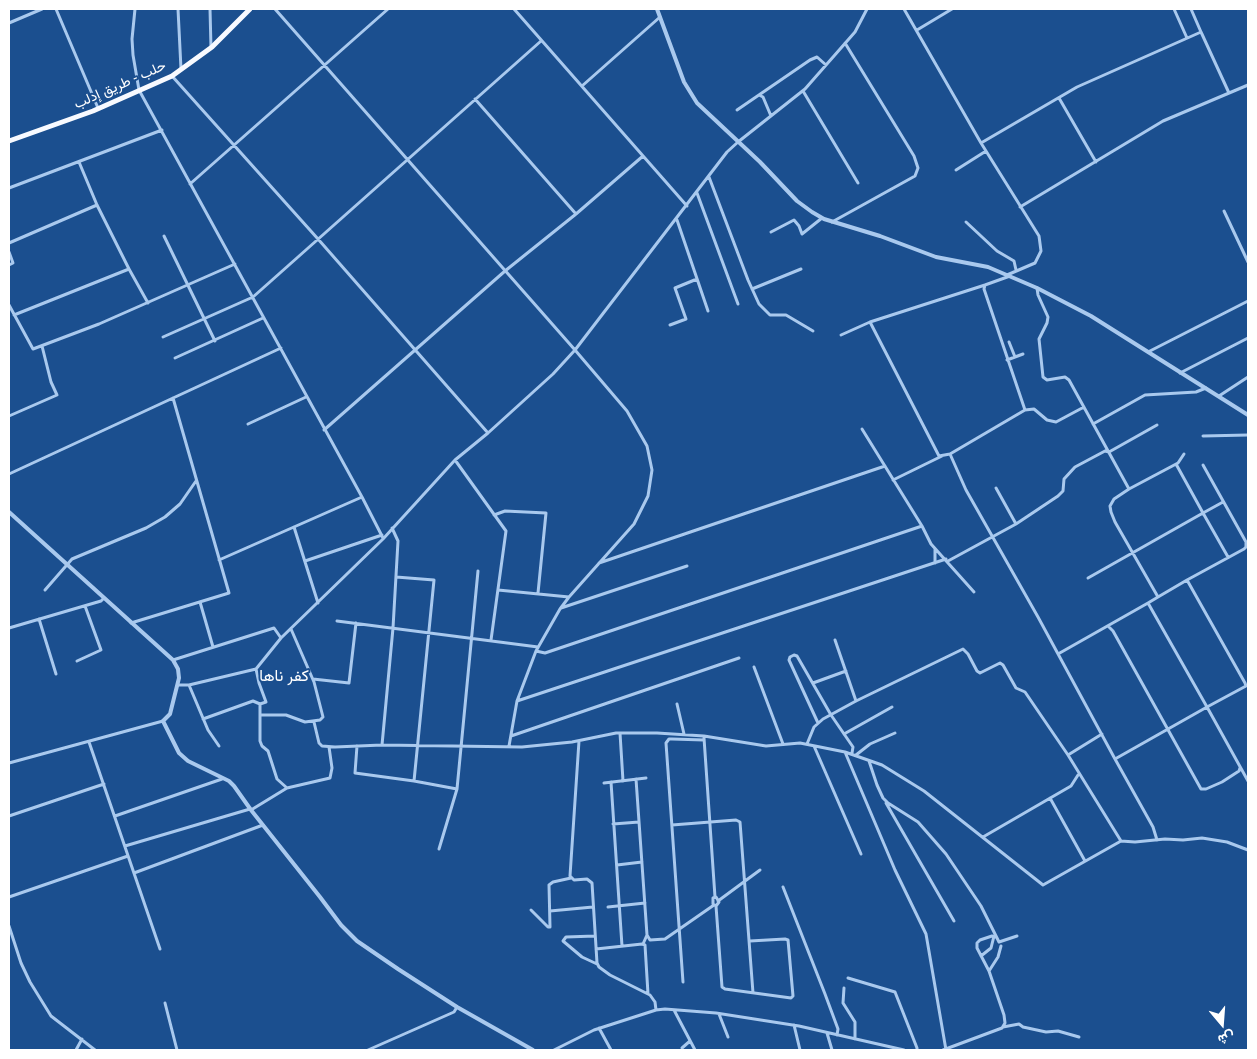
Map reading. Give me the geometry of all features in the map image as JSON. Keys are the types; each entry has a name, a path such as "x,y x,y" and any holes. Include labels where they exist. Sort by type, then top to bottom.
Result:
{"highway":[{"name":"حلب - طريق إدلب","path":"9,141 98,108 172,76 211,48 250,9"}],"street":[{"path":"9,23 42,9"},
{"path":"56,9 98,108"},
{"path":"135,9 132,39 139,90 383,537"},
{"path":"178,9 181,70"},
{"path":"210,9 211,48"},
{"path":"275,9 627,411 647,446 652,470 648,496 634,524 569,597 536,650 517,701 509,746"},
{"path":"190,184 388,9"},
{"path":"657,9 690,94 797,201 822,218 832,222 936,257 988,268 1037,288 1091,316 1248,415"},
{"path":"178,686 190,685 256,669 282,638 392,528 455,460 553,374 575,350 728,152 803,91 855,32 868,9"},
{"path":"841,334 870,322 1008,276 1016,270 1035,263 1041,251 1039,236 986,152 918,30 904,9"},
{"path":"918,30 952,9"},
{"path":"1174,9 1187,38"},
{"path":"1191,9 1229,93"},
{"path":"517,10 541,41 687,206"},
{"path":"582,86 660,17"},
{"path":"981,143 1078,87 1201,32"},
{"path":"163,337 253,297 541,41"},
{"path":"832,222 915,176 918,168 914,156 845,43"},
{"path":"737,110 816,57 826,65"},
{"path":"172,76 488,433"},
{"path":"1020,207 1163,121 1248,85"},
{"path":"803,91 858,184"},
{"path":"759,95 763,97 771,116"},
{"path":"1059,98 1096,162"},
{"path":"475,99 576,214"},
{"path":"9,188 162,130"},
{"path":"956,170 986,152"},
{"path":"324,430 506,271 643,156"},
{"path":"79,162 97,205 148,303"},
{"path":"709,177 759,304 770,315 786,315 813,332"},
{"path":"697,193 738,304"},
{"path":"9,243 97,205"},
{"path":"1224,211 1248,262"},
{"path":"771,232 794,220 802,234 822,218"},
{"path":"676,220 708,311"},
{"path":"966,222 997,251 1014,261 1016,270"},
{"path":"164,236 215,341"},
{"path":"9,252 13,263 9,265"},
{"path":"9,305 33,349 99,324 235,264"},
{"path":"752,289 801,268"},
{"path":"14,315 129,269"},
{"path":"670,325 686,319 675,288 697,279"},
{"path":"985,285 984,289 1025,410"},
{"path":"1037,288 1038,295 1048,316 1047,323 1039,339 1042,377 1046,380 1066,378 1129,489"},
{"path":"1148,352 1248,301"},
{"path":"175,358 263,318"},
{"path":"870,322 940,456 942,456"},
{"path":"1180,373 1248,338"},
{"path":"1009,342 1015,357"},
{"path":"9,416 58,394 50,382 42,346"},
{"path":"9,474 281,348"},
{"path":"1007,360 1023,354"},
{"path":"1219,396 1248,377"},
{"path":"1093,424 1145,396 1198,392 1206,388"},
{"path":"248,424 306,397"},
{"path":"131,623 229,593 173,398"},
{"path":"893,480 942,456 950,454 1025,410 1034,409 1047,420 1056,422 1084,407"},
{"path":"517,701 947,560 994,538 1058,496 1063,491 1064,479 1075,467 1105,451 1109,452 1157,426"},
{"path":"862,429 922,526 931,544 974,592"},
{"path":"1203,436 1248,435"},
{"path":"950,454 966,490 1102,734 1153,828 1157,840"},
{"path":"1158,597 1132,553 1110,510 1112,501 1129,489 1176,464 1182,459 1184,454"},
{"path":"455,460 506,531 491,640"},
{"path":"1176,464 1228,557"},
{"path":"598,564 885,466"},
{"path":"1058,654 1148,604 1186,580 1244,549 1247,544 1203,466"},
{"path":"45,590 72,559 146,528 165,517 180,504 196,481"},
{"path":"996,488 1016,524"},
{"path":"219,560 362,496"},
{"path":"1088,578 1224,502"},
{"path":"494,515 505,511 546,513 538,593"},
{"path":"9,512 173,660 178,669 179,678 170,714 163,721 9,763"},
{"path":"536,650 545,653 922,526"},
{"path":"294,527 318,603"},
{"path":"382,745 393,628 398,541 392,528"},
{"path":"305,561 383,537"},
{"path":"935,548 935,563"},
{"path":"560,609 687,566"},
{"path":"439,849 457,789 478,571"},
{"path":"396,577 434,580 414,781"},
{"path":"1115,759 1246,686 1186,580"},
{"path":"498,590 569,597"},
{"path":"9,628 84,606 104,598"},
{"path":"200,602 213,647"},
{"path":"1148,604 1248,781"},
{"path":"77,661 100,650 84,606"},
{"path":"39,619 56,674"},
{"path":"337,621 539,647"},
{"path":"312,679 349,682 356,623"},
{"path":"1108,626 1113,631 1201,789 1206,789 1222,782 1239,772 1241,767"},
{"path":"173,660 274,628 282,638"},
{"path":"260,715 286,715 305,722 314,722 323,717 312,679 291,629"},
{"path":"835,640 856,701"},
{"path":"807,744 811,733 818,723 831,715 963,649 968,654 977,672 980,673 1000,663 1016,688 1025,692 1068,755 1078,774 1121,840"},
{"path":"818,723 789,658 796,656 853,748 854,754"},
{"path":"511,736 739,658"},
{"path":"754,667 783,744"},
{"path":"203,719 252,701 260,704 266,702 256,669"},
{"path":"813,683 846,671"},
{"path":"190,685 210,736 219,746"},
{"path":"260,704 260,741 262,746 268,751 277,779 287,788"},
{"path":"677,704 684,734"},
{"path":"844,734 892,706"},
{"path":"163,721 179,753 198,766 229,781 347,931 357,941 457,1008 533,1050"},
{"path":"314,722 319,743 322,746 329,747 382,745 522,747 579,741 620,733 684,734 760,745 814,745 854,754 882,765 924,791 1043,885 1121,840 1135,842 1212,839 1248,850"},
{"path":"620,733 623,781"},
{"path":"854,754 870,744 895,733"},
{"path":"1068,755 1102,734"},
{"path":"683,982 667,742 672,738 704,738"},
{"path":"704,738 715,897 713,899 722,986 725,989 789,999 793,996 788,940 785,938 750,941"},
{"path":"571,878 579,741"},
{"path":"89,742 160,949"},
{"path":"814,745 861,854"},
{"path":"357,746 355,773 457,789"},
{"path":"125,846 250,809 287,788 330,778 332,768 329,747"},
{"path":"845,752 895,870 926,934 944,1050 1003,1027 1019,1024 1023,1028 1046,1032 1058,1031 1079,1037"},
{"path":"869,760 883,798 954,921"},
{"path":"983,837 1071,786 1078,774"},
{"path":"115,816 220,778 229,781"},
{"path":"604,783 646,778"},
{"path":"636,780 647,935 643,944"},
{"path":"611,782 622,946"},
{"path":"9,816 104,784"},
{"path":"883,798 918,822 946,854 981,906 999,942 1017,936"},
{"path":"1050,798 1085,861"},
{"path":"672,825 736,820 740,822 753,993"},
{"path":"613,824 639,822"},
{"path":"134,872 263,825"},
{"path":"9,897 128,856"},
{"path":"617,865 642,862"},
{"path":"647,935 650,940 665,939 718,904 718,901 760,870"},
{"path":"531,910 549,927 551,926 548,886 550,883 571,878 574,880 587,879 591,882 597,964 600,969 610,975 648,994 654,999 656,1010"},
{"path":"782,887 838,1029 837,1035"},
{"path":"715,897 718,901"},
{"path":"608,906 645,903"},
{"path":"550,911 593,908"},
{"path":"9,926 30,982 51,1016 95,1050"},
{"path":"595,936 566,937 563,941 582,957 597,964"},
{"path":"995,937 980,940 977,943 977,948 989,971 1004,1015 1005,1023 1003,1027"},
{"path":"980,956 991,948 995,937"},
{"path":"596,949 643,944"},
{"path":"643,944 646,948 648,994"},
{"path":"989,971 998,957 1001,946"},
{"path":"848,978 895,992 917,1050"},
{"path":"844,988 843,1003 855,1022 855,1039"},
{"path":"164,1003 177,1050"},
{"path":"368,1050 454,1012 457,1008"},
{"path":"554,1050 599,1028 656,1010 674,1009 718,1013 794,1025 904,1050"},
{"path":"674,1009 695,1050"},
{"path":"718,1013 728,1037"},
{"path":"794,1025 800,1050"},
{"path":"599,1028 611,1050"},
{"path":"827,1033 832,1050"},
{"path":"76,1050 82,1039"},
{"path":"682,1048 690,1041"},
{"path":"955,1046 960,1050"}],"district":[{"name":"كفر ناها","path":"284,676"}]}
